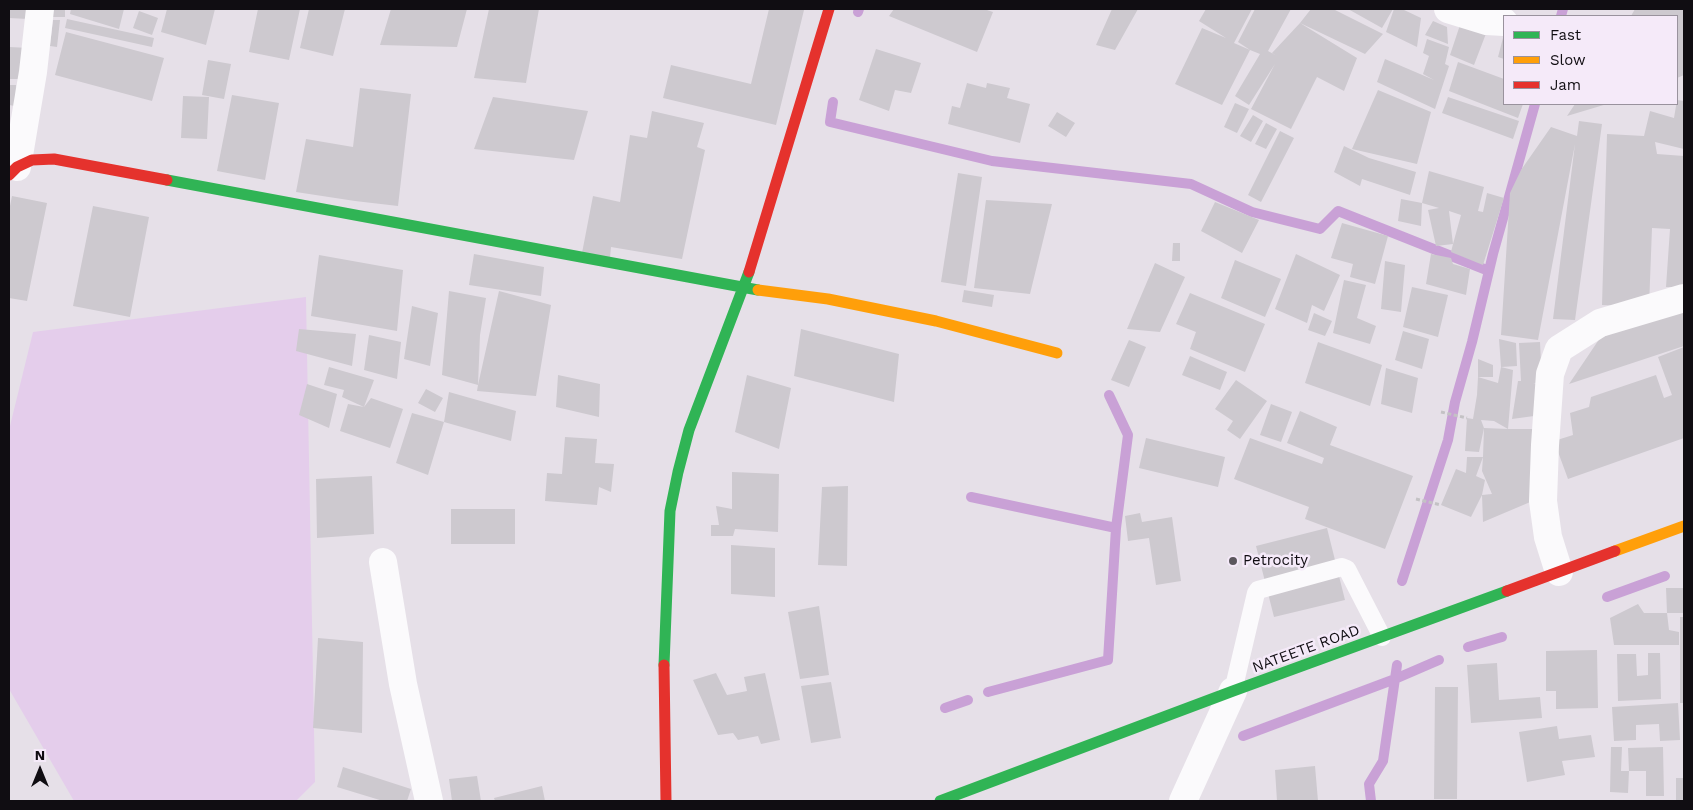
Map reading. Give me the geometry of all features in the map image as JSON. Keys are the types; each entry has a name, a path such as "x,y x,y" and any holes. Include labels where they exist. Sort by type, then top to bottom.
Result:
{"street":[{"path":"13,171 33,72 40,9"},
{"path":"666,801 663,682 666,587 670,511 678,472 689,430 744,288 829,9"},
{"path":"1448,9 1487,21 1503,22"},
{"path":"13,171 32,160 54,159 744,288 838,301 936,321 1057,353"},
{"path":"1560,572 1548,537 1543,501 1550,374 1560,348 1600,323 1684,298"},
{"name":"NATEETE ROAD","path":"940,801 1233,691 1684,526"},
{"path":"383,562 403,684 429,801"},
{"path":"1183,801 1233,691"}],"lane":[{"path":"1233,691 1258,590 1342,567 1347,570 1382,637"}],"path":[{"path":"1441,412 1467,418"},
{"path":"1416,499 1441,505"}],"shaded area":[{"path":"306,297 315,782 296,801 74,801 9,689 9,430 33,332"}],"building":[{"path":"9,9 28,9 28,19 9,18"},
{"path":"53,9 65,9 65,17 53,17"},
{"path":"71,9 124,9 119,29 70,14"},
{"path":"167,9 215,9 206,45 161,32"},
{"path":"258,9 300,9 289,60 249,52"},
{"path":"309,9 345,9 333,56 300,48"},
{"path":"391,9 467,9 457,47 380,45"},
{"path":"489,9 539,9 526,83 474,78"},
{"path":"769,9 804,10 776,125 663,98 671,65 751,84"},
{"path":"894,9 984,9 993,12 977,52 889,16"},
{"path":"1112,9 1138,9 1115,50 1096,45"},
{"path":"1206,9 1252,9 1234,43 1250,50 1222,105 1175,84 1202,28 1226,38 1199,21"},
{"path":"1255,9 1291,9 1268,51 1277,56 1272,53 1300,23 1357,58 1344,91 1317,77 1291,129 1251,109 1275,64 1249,105 1235,96 1260,54 1238,42"},
{"path":"1311,9 1333,9 1383,34 1365,54 1300,23"},
{"path":"1348,9 1393,9 1382,28"},
{"path":"1394,9 1402,9 1421,18 1417,47 1386,32"},
{"path":"1635,9 1684,9 1684,75 1678,78 1678,15 1632,15"},
{"path":"139,11 158,18 152,35 133,28"},
{"path":"67,19 154,38 152,47 65,28"},
{"path":"53,20 60,20 57,47 50,46"},
{"path":"1433,21 1447,27 1448,44 1425,35"},
{"path":"1461,22 1487,31 1474,65 1450,55"},
{"path":"66,32 164,58 152,101 55,75"},
{"path":"1503,38 1503,59 1498,57"},
{"path":"1427,39 1449,47 1445,64 1449,66 1435,109 1377,82 1385,59 1434,80 1423,74 1429,56 1423,53"},
{"path":"9,47 30,48 29,79 9,79"},
{"path":"876,49 921,63 911,93 895,90 889,111 859,100"},
{"path":"208,60 231,64 224,99 202,95"},
{"path":"1458,62 1503,79 1503,105 1523,105 1518,118 1449,91"},
{"path":"967,83 986,88 987,83 1010,88 1007,98 1030,104 1020,143 948,124 952,106 960,108"},
{"path":"9,85 16,85 15,106 9,105"},
{"path":"360,88 411,94 398,206 296,192 306,139 353,147"},
{"path":"1378,90 1431,112 1417,164 1352,149"},
{"path":"232,95 279,103 265,180 217,171"},
{"path":"183,96 209,97 207,139 181,138"},
{"path":"493,97 588,111 574,160 474,149"},
{"path":"1448,97 1519,121 1513,139 1442,113"},
{"path":"1678,100 1684,101 1684,149 1655,142 1657,154 1684,156 1684,287 1666,287 1670,229 1652,228 1649,307 1602,305 1607,134 1644,136 1650,111 1674,118"},
{"path":"1235,103 1249,109 1237,133 1224,127"},
{"path":"1574,105 1604,105 1567,116"},
{"path":"652,111 704,123 697,147 705,150 682,259 611,247 610,258 582,253 593,196 620,202 630,135 647,138"},
{"path":"1057,112 1075,123 1066,137 1048,126"},
{"path":"1253,115 1263,121 1251,142 1240,136"},
{"path":"1579,121 1602,124 1575,320 1553,319 1575,144 1538,340 1501,335 1510,193 1521,170 1551,127 1577,136"},
{"path":"1266,123 1277,129 1266,149 1255,144"},
{"path":"1280,131 1294,138 1261,202 1248,195"},
{"path":"1344,146 1369,158 1416,172 1410,195 1362,179 1360,186 1334,172"},
{"path":"1429,171 1484,187 1478,211 1483,212 1487,193 1504,198 1483,265 1451,252 1453,244 1436,246 1428,210 1439,208 1422,203","holes":["1449,211 1461,215 1453,244"]},
{"path":"958,173 982,177 966,286 941,282"},
{"path":"12,196 47,203 27,301 9,298 9,211"},
{"path":"1401,199 1422,203 1421,226 1398,221"},
{"path":"986,200 1052,204 1030,294 974,288"},
{"path":"1215,202 1259,220 1242,253 1201,231"},
{"path":"93,206 149,217 130,317 73,306"},
{"path":"1342,223 1388,236 1375,284 1350,277 1353,264 1331,258"},
{"path":"1173,243 1180,243 1180,261 1172,261"},
{"path":"474,254 544,267 541,296 469,285"},
{"path":"1296,254 1340,275 1324,311 1312,305 1307,323 1275,309"},
{"path":"1431,254 1451,258 1453,264 1470,269 1466,295 1426,284"},
{"path":"319,255 403,270 397,331 311,316"},
{"path":"1235,260 1281,279 1265,317 1221,298"},
{"path":"1385,261 1405,265 1401,312 1381,309"},
{"path":"1155,263 1185,277 1160,332 1127,329"},
{"path":"1344,280 1366,285 1357,318 1376,326 1370,344 1333,333"},
{"path":"1412,287 1448,295 1438,337 1403,327"},
{"path":"964,290 994,295 992,307 962,302"},
{"path":"449,291 486,298 480,335 478,385 442,375"},
{"path":"499,291 551,305 536,396 477,391"},
{"path":"1190,293 1265,324 1245,372 1190,349 1196,332 1176,324"},
{"path":"1684,305 1684,346 1569,384 1600,338"},
{"path":"412,306 438,313 430,366 404,359"},
{"path":"1314,313 1332,321 1325,336 1308,330"},
{"path":"299,329 356,334 352,366 296,351"},
{"path":"801,329 899,354 894,402 794,376"},
{"path":"1403,331 1429,339 1422,369 1395,360"},
{"path":"369,335 401,342 397,379 364,370"},
{"path":"1499,339 1516,343 1517,366 1501,367"},
{"path":"1129,340 1146,347 1129,387 1111,380"},
{"path":"1318,342 1382,365 1370,406 1305,383"},
{"path":"1540,342 1542,383 1533,383 1539,384 1534,416 1512,419 1518,381 1521,381 1519,343"},
{"path":"1684,347 1684,438 1568,479 1554,441 1573,435 1570,413 1589,407 1591,397 1656,375 1664,398 1672,395 1658,357"},
{"path":"1190,356 1227,372 1220,390 1182,375"},
{"path":"1478,359 1493,365 1493,377 1478,377"},
{"path":"329,367 374,380 364,407 342,397 344,390 324,385"},
{"path":"1501,367 1513,370 1508,429 1494,421 1481,420 1484,428 1479,452 1465,451 1467,418 1473,419 1478,377 1498,383"},
{"path":"1386,368 1418,378 1412,413 1381,404"},
{"path":"558,375 600,384 599,417 556,407"},
{"path":"747,375 791,388 779,449 735,432"},
{"path":"1236,380 1267,401 1240,439 1227,430 1233,421 1215,409"},
{"path":"307,384 337,394 329,428 299,415"},
{"path":"426,389 443,398 435,412 418,403"},
{"path":"449,392 516,411 511,441 444,422"},
{"path":"371,398 403,409 390,448 340,431 348,404 364,407"},
{"path":"1271,404 1292,412 1281,442 1260,435"},
{"path":"1300,411 1337,427 1330,445 1413,476 1385,549 1305,519 1309,507 1234,479 1250,438 1322,464 1324,458 1287,443"},
{"path":"412,413 444,422 428,475 396,463"},
{"path":"1484,428 1536,429 1535,500 1483,522 1482,495 1492,494 1482,471"},
{"path":"565,437 597,439 595,463 614,464 611,492 599,487 597,505 545,501 547,473 562,474"},
{"path":"1146,438 1225,457 1218,487 1139,468"},
{"path":"1467,457 1483,457 1476,476 1485,480 1482,495 1471,517 1441,505 1456,469 1466,473"},
{"path":"732,472 779,474 778,532 735,529 733,536 711,536 711,525 719,525 716,506 732,509"},
{"path":"372,476 374,534 317,538 316,479"},
{"path":"848,486 847,566 818,565 822,487"},
{"path":"451,509 515,509 515,544 451,544"},
{"path":"1140,513 1142,522 1172,517 1181,581 1156,585 1149,538 1128,541 1125,516"},
{"path":"1327,528 1345,600 1274,617 1256,546"},
{"path":"731,545 775,548 775,597 731,594"},
{"path":"1666,588 1684,588 1684,613 1667,613"},
{"path":"1638,604 1644,613 1667,613 1669,630 1679,632 1679,645 1614,645 1610,618"},
{"path":"819,606 829,675 800,679 788,612"},
{"path":"1680,617 1684,617 1684,703 1680,703"},
{"path":"318,638 363,642 362,733 313,728"},
{"path":"1597,650 1598,708 1556,709 1556,691 1546,691 1546,651"},
{"path":"1648,653 1660,653 1661,699 1618,701 1617,654 1636,654 1637,676 1648,675"},
{"path":"1497,663 1499,700 1540,697 1542,718 1471,723 1467,665"},
{"path":"716,673 727,695 747,691 744,677 765,673 780,740 761,744 758,736 738,740 733,733 718,735 693,680"},
{"path":"831,682 841,738 811,743 801,686"},
{"path":"1435,687 1458,687 1457,799 1434,799"},
{"path":"1678,703 1680,740 1660,741 1659,724 1636,725 1636,740 1614,741 1612,707"},
{"path":"1557,726 1559,739 1591,735 1595,757 1562,761 1565,775 1527,782 1519,732"},
{"path":"1611,747 1622,747 1621,771 1629,771 1628,793 1610,792"},
{"path":"1663,747 1664,796 1646,796 1646,771 1629,771 1628,748"},
{"path":"1315,766 1318,801 1277,801 1275,770"},
{"path":"343,767 411,789 407,801 383,801 337,787"},
{"path":"477,776 481,801 452,801 449,779"},
{"path":"1676,778 1684,778 1684,801 1676,801"},
{"path":"542,786 545,801 495,801 494,798"}],"waterway":[{"path":"1561,15 1563,9"},
{"path":"833,102 830,122 992,161 1191,184 1252,212 1320,229 1338,211 1489,271"},
{"path":"1402,581 1448,440 1455,402 1472,342 1493,254 1535,105"},
{"path":"971,497 1116,528 1128,435 1109,395"},
{"path":"988,692 1108,660 1116,528"},
{"path":"1607,597 1665,576"},
{"path":"1468,647 1502,637"},
{"path":"1243,736 1395,679 1439,660"},
{"path":"1371,801 1369,784 1383,761 1397,665"},
{"path":"945,708 968,700"}],"traffic: fast":[{"path":"167,180 758,290"},
{"path":"664,665 670,511 678,472 689,430 749,272"},
{"path":"940,801 1507,591"}],"traffic: slow":[{"path":"758,290 828,299 936,321 1057,353"},
{"path":"1615,551 1684,526"}],"traffic: jam":[{"path":"749,272 829,9"},
{"path":"9,175 17,167 32,160 54,159 167,180"},
{"path":"1507,591 1615,551"},
{"path":"664,665 666,801"}],"place":[{"name":"Petrocity","path":"1233,561"}]}
